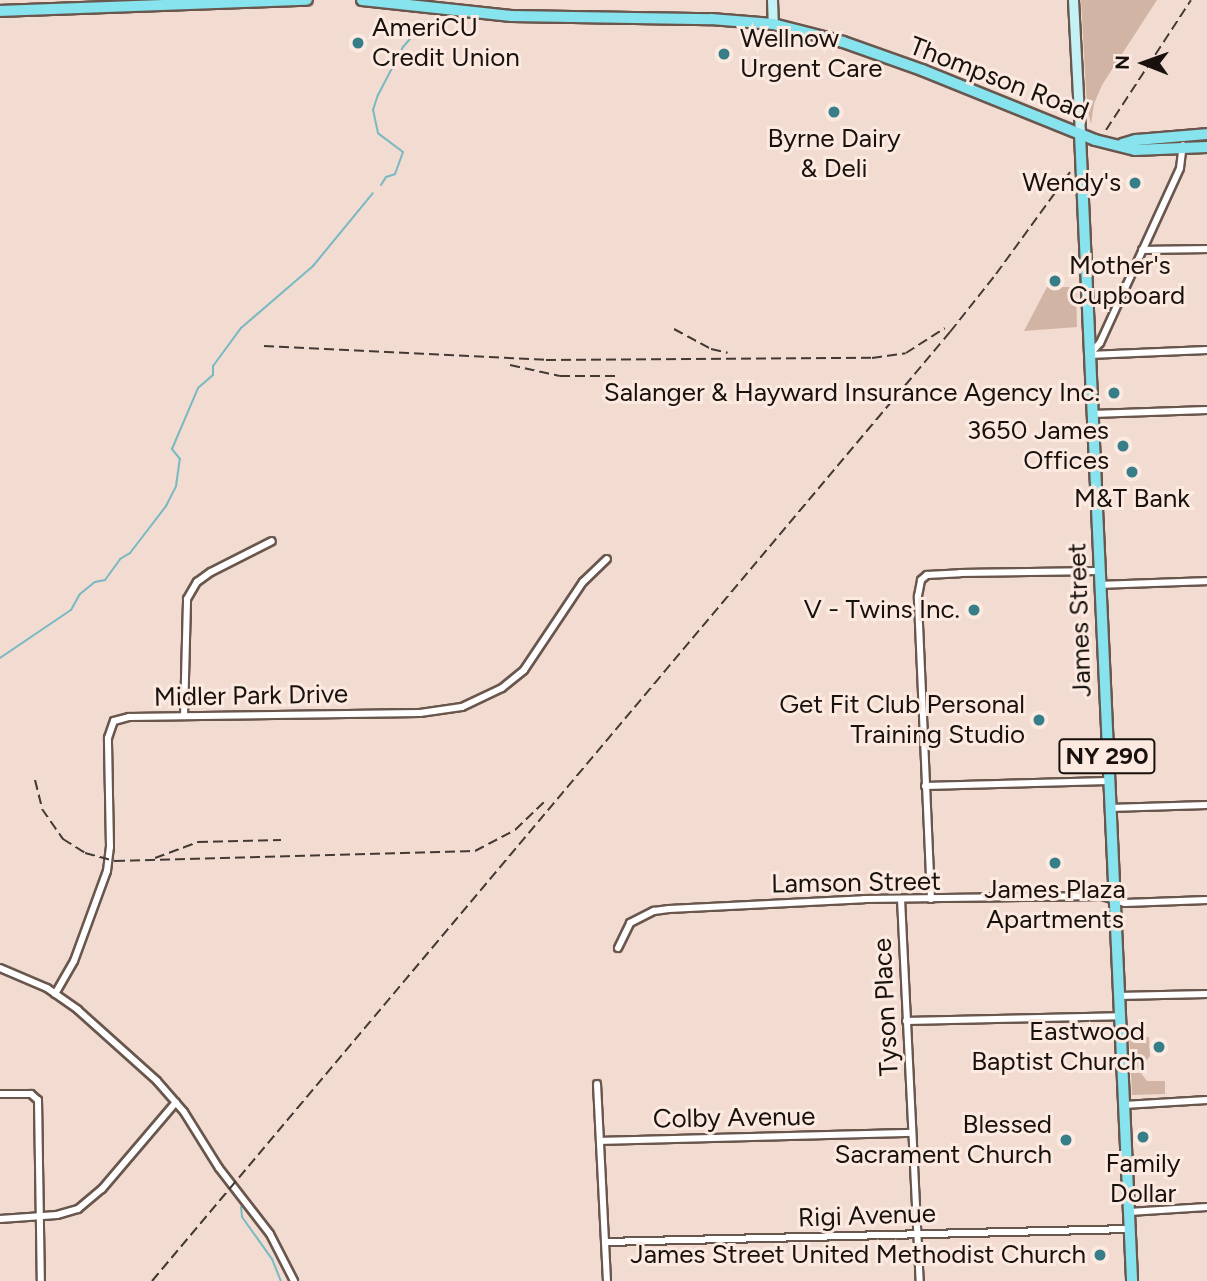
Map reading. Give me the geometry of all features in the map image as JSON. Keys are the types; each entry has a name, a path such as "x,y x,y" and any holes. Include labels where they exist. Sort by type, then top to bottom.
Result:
{"main road":[{"path":"0,12 307,0"},
{"name":"Thompson Road","path":"362,0 510,16 711,19 773,24 842,42 922,70 1080,134 1122,144 1135,150 1207,147"},
{"path":"772,0 773,24"},
{"name":"James Street","path":"1073,0 1132,1281"},
{"name":"Thompson Road","path":"1122,144 1207,134"}],"street":[{"path":"1089,355 1100,343 1183,161 1182,137"},
{"path":"1142,250 1207,249"},
{"path":"1089,355 1207,350"},
{"path":"1092,414 1207,410"},
{"path":"184,716 187,599 197,582 211,572 272,541"},
{"name":"Midler Park Drive","path":"55,994 74,961 107,871 111,725 129,717 420,713 462,707 502,688 524,670 583,582 607,559"},
{"path":"931,899 918,596 921,580 927,575 960,573 1099,571"},
{"path":"1100,585 1207,581"},
{"path":"925,786 1108,781"},
{"path":"1109,808 1207,805"},
{"name":"Lamson Street","path":"618,948 629,923 654,911 901,899 1101,896 1125,903 1207,900"},
{"name":"Tyson Place","path":"901,899 920,1281"},
{"path":"0,968 18,974 55,994 129,1054 176,1102 219,1168 270,1234 294,1281"},
{"path":"1118,996 1207,994"},
{"path":"906,1021 1119,1016"},
{"path":"597,1084 607,1281"},
{"path":"0,1094 34,1095 37,1100 41,1281"},
{"path":"1124,1105 1207,1100"},
{"path":"0,1219 71,1212 93,1199 176,1102"},
{"name":"Colby Avenue","path":"600,1141 912,1133"},
{"path":"1129,1212 1207,1207"},
{"name":"Rigi Avenue","path":"605,1242 1130,1229"}],"shaded area":[{"path":"1081,0 1157,0 1102,85 1094,104 1091,124 1087,108"},
{"path":"1047,287 1076,287 1077,327 1024,331"},
{"path":"1149,1037 1150,1056 1140,1069 1131,1069 1129,1038"},
{"path":"1131,1072 1140,1072 1147,1081 1165,1081 1165,1094 1132,1095"}],"waterway":[{"path":"381,185 386,177 395,174 403,152 378,133 373,110 403,47 426,21"},
{"path":"0,658 71,610 80,594 95,582 105,580 120,559 130,553 166,506 176,486 180,459 172,449 198,388 213,375 213,366 241,328 313,266 373,193"},
{"path":"241,1207 242,1217 272,1259 281,1281"}],"railway":[{"path":"1106,130 1191,0"},
{"path":"152,1281 950,332 1070,172"},
{"path":"264,346 546,360 872,358 906,353 945,328"},
{"path":"674,329 711,349 728,353"},
{"path":"510,365 560,376 615,376"},
{"path":"35,780 42,809 63,839 85,853 115,861 475,851 515,830 544,802"},
{"path":"155,858 198,842 281,840"}],"place":[{"name":"AmeriCU Credit Union","path":"358,43"},
{"name":"Wellnow Urgent Care","path":"724,54"},
{"name":"Byrne Dairy & Deli","path":"834,112"},
{"name":"Wendy's","path":"1135,183"},
{"name":"Mother's Cupboard","path":"1055,281"},
{"name":"Salanger & Hayward Insurance Agency Inc.","path":"1114,393"},
{"name":"3650 James Offices","path":"1123,446"},
{"name":"M&T Bank","path":"1132,472"},
{"name":"V - Twins Inc.","path":"974,610"},
{"name":"Get Fit Club Personal Training Studio","path":"1039,720"},
{"name":"James Plaza Apartments","path":"1055,863"},
{"name":"Eastwood Baptist Church","path":"1159,1047"},
{"name":"Family Dollar","path":"1143,1137"},
{"name":"Blessed Sacrament Church","path":"1066,1140"},
{"name":"James Street United Methodist Church","path":"1100,1255"}]}
